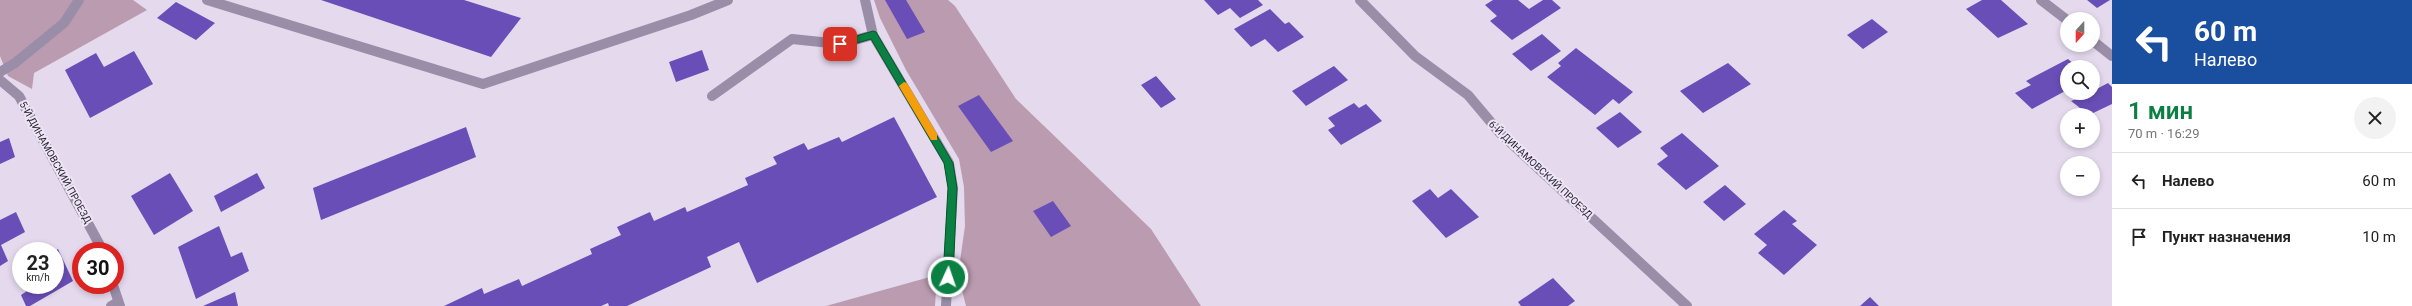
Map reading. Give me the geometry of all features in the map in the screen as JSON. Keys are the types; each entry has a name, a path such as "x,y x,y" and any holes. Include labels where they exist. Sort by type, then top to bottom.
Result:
{"street":[{"path":"0,72 15,63 64,23 79,0"},
{"path":"207,0 483,84 691,16 728,0"},
{"path":"865,0 873,35 949,163 953,188 946,306"},
{"name":"6-Й ДИНАМОВСКИЙ ПРОЕЗД","path":"1360,0 1415,56 1468,95 1500,133 1687,306"},
{"path":"2041,0 2060,15"},
{"path":"712,96 792,39 840,44 873,35"},
{"path":"2100,47 2112,56"},
{"name":"5-Й ДИНАМОВСКИЙ ПРОЕЗД","path":"0,80 19,96 98,242"},
{"path":"115,294 116,305"}],"shaded area":[{"path":"0,0 133,0 147,10 34,73 32,89 8,76 0,56"},
{"path":"874,0 948,0 955,6 1016,99 1151,229 1201,306 966,306 958,275 965,226 964,187 959,159 906,70 880,18"},
{"path":"937,275 935,306 826,306"}],"building":[{"path":"321,0 464,0 521,18 491,57"},
{"path":"885,0 906,0 925,32 907,39"},
{"path":"1204,0 1258,0 1263,5 1240,18 1230,8 1218,15"},
{"path":"1493,0 1518,0 1529,9 1543,0 1552,0 1561,8 1512,40 1490,21 1497,16 1485,5"},
{"path":"1982,0 2001,0 2028,24 1998,38 1966,9"},
{"path":"2087,0 2110,0 2097,8"},
{"path":"176,2 215,23 196,40 157,18"},
{"path":"1270,9 1285,24 1289,22 1304,37 1278,52 1265,39 1251,47 1234,29"},
{"path":"1872,19 1888,32 1863,49 1847,35"},
{"path":"1542,34 1561,51 1531,71 1512,54"},
{"path":"1576,48 1633,92 1619,104 1613,99 1595,115 1547,77 1561,66 1558,63"},
{"path":"702,50 709,70 676,82 669,62"},
{"path":"134,51 153,84 90,118 65,70 96,53 104,67"},
{"path":"1728,63 1751,84 1703,113 1680,91"},
{"path":"2060,63 2060,94 2032,109 2015,93 2031,85 2026,81"},
{"path":"1334,66 1348,80 1306,106 1292,91"},
{"path":"1156,76 1176,99 1161,108 1141,85"},
{"path":"2108,83 2112,87 2112,104 2100,110 2100,108 2080,108 2071,101 2100,100 2100,87"},
{"path":"979,95 1013,141 991,152 958,106"},
{"path":"1354,103 1359,108 1366,104 1382,121 1341,145 1328,130 1335,126 1328,118"},
{"path":"1620,112 1642,132 1618,148 1596,128"},
{"path":"894,117 937,197 757,283 739,242 707,257 711,267 627,306 609,306 608,303 601,306 444,306 482,288 484,294 519,279 522,286 592,254 590,249 621,235 617,227 650,212 654,221 685,207 687,212 748,185 745,178 777,164 773,157 804,143 808,150 839,137 842,142"},
{"path":"466,127 476,157 321,220 313,188"},
{"path":"1682,133 1719,166 1686,190 1657,164 1668,156 1660,148"},
{"path":"9,138 15,157 0,164 0,142"},
{"path":"170,173 193,211 154,235 131,196"},
{"path":"257,173 265,188 221,212 214,196"},
{"path":"1725,185 1746,204 1724,221 1703,202"},
{"path":"1430,189 1438,198 1451,189 1479,217 1446,238 1412,201"},
{"path":"1053,201 1071,226 1051,237 1033,211"},
{"path":"1784,210 1797,221 1792,224 1817,245 1784,275 1758,253 1767,245 1754,234"},
{"path":"16,212 25,232 1,245 8,261 0,266 0,220"},
{"path":"219,226 231,257 242,252 249,271 196,299 178,247"},
{"path":"64,262 72,279 72,282 64,286"},
{"path":"1553,278 1575,301 1568,306 1521,306 1518,302"},
{"path":"235,292 238,306 203,306"},
{"path":"51,294 30,306 26,306 21,295"},
{"path":"1870,297 1879,306 1860,306"}],"slow traffic":[{"path":"904,86 934,137"}],"route":[{"path":"840,44 873,35 949,163 953,188 948,277"}]}
